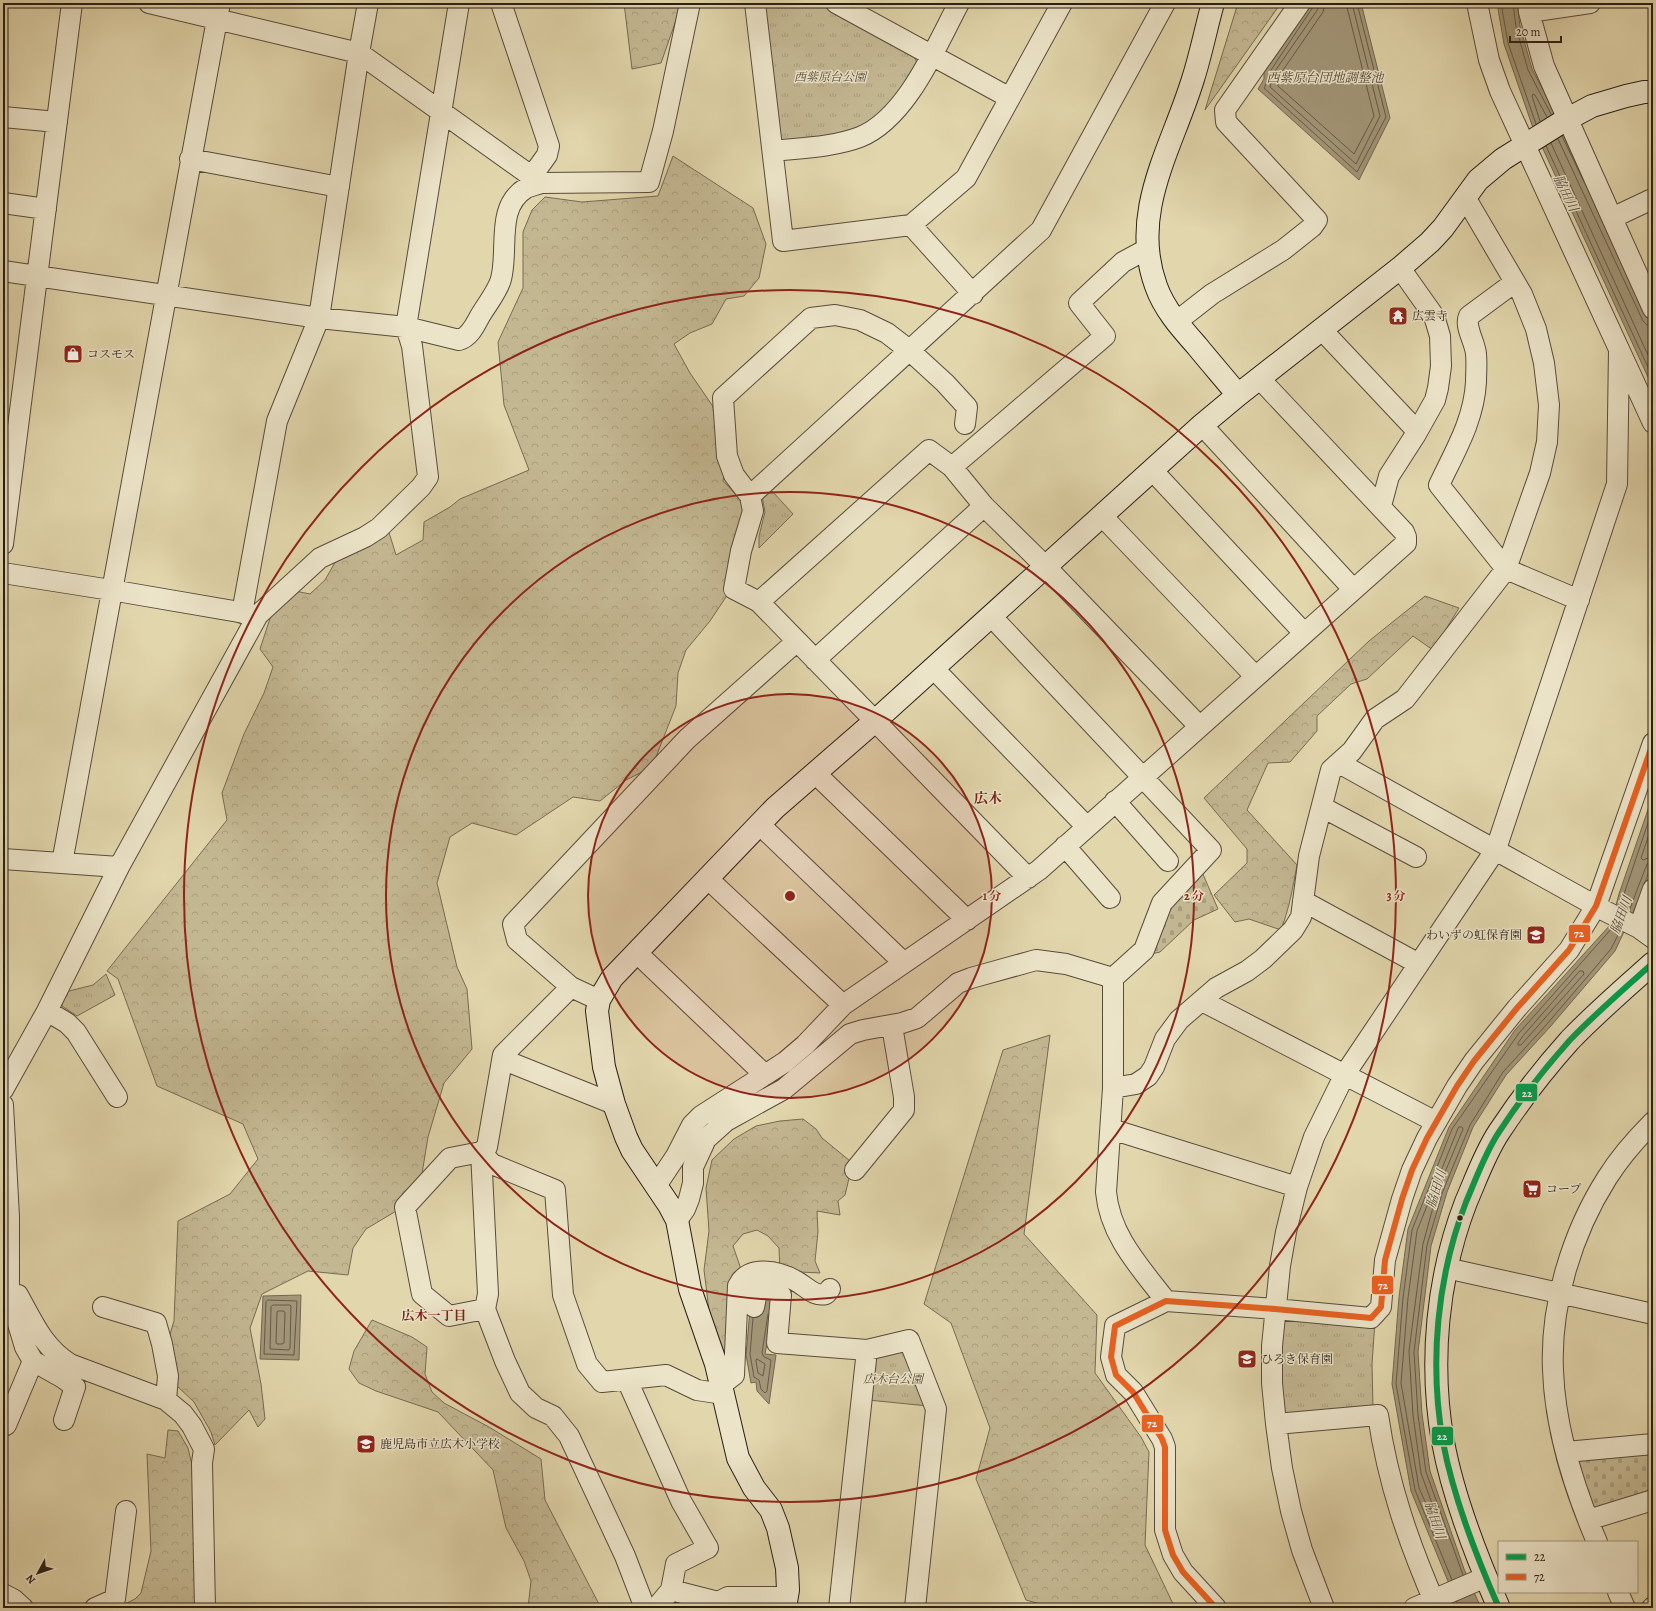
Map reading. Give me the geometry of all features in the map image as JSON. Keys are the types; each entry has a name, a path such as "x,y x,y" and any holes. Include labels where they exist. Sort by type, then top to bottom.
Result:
{"street":[{"path":"3,544 72,3"},
{"path":"149,3 219,11 359,53 536,180 649,182 663,131 690,3"},
{"path":"3,1090 47,1011 119,867 250,614 277,421 319,318 359,53 368,3"},
{"path":"3,573 250,614 320,558 365,537 380,528 421,487 428,477 412,346 406,327 459,3"},
{"path":"3,271 319,318 406,327 459,340 465,338 474,327 501,281 504,264 504,233 510,208 515,199 536,180 547,155 549,146 501,3"},
{"path":"755,3 783,241 911,225 966,178 1062,3"},
{"path":"773,151 837,143 860,137 876,127 893,113 906,99 959,3"},
{"path":"750,496 1042,230 1165,3"},
{"path":"1213,3 1193,79 1158,176 1150,204 1147,249 1156,286 1164,304 1176,322 1238,395"},
{"path":"1176,322 1212,294 1283,250 1312,227 1317,220 1226,122 1225,110 1300,3"},
{"path":"1477,3 1488,60 1500,91 1527,144 1653,423"},
{"path":"1590,3 1529,8 1544,66 1565,120 1612,218 1653,309"},
{"path":"846,6 1010,98"},
{"path":"62,863 190,158 219,11"},
{"path":"671,1590 718,1602 786,1602 787,1568 778,1528 771,1510 754,1488 738,1458 716,1364 690,1289 677,1220 632,1150 614,1104 604,1067 597,1011 599,1000 612,978 759,824 1202,425 1259,378 1400,268 1430,242 1443,228 1478,180 1489,170 1565,120 1592,106 1644,92 1653,92"},
{"path":"3,117 57,122"},
{"path":"190,158 339,187"},
{"path":"1113,1088 1136,1084 1148,1076 1154,1067 1165,1039 1179,1020 1216,988 1247,971 1293,930 1301,917 1309,856 1331,770 1352,751 1375,719 1405,699 1506,569 1540,473 1547,442 1550,405 1544,363 1536,329 1522,294 1465,197"},
{"path":"1612,218 1650,200 1653,200"},
{"path":"3,203 46,209"},
{"path":"911,225 973,294"},
{"path":"952,467 1105,336 1079,303 1123,262 1147,249"},
{"path":"1381,506 1389,476 1434,400 1442,366 1440,336 1434,316 1400,268"},
{"path":"1515,282 1469,316 1466,321 1476,353 1476,382 1473,404 1466,430 1439,485 1506,569 1579,600"},
{"path":"965,424 967,407 945,383 909,350 887,333 860,320 835,314 811,318 723,398 726,456 734,475 750,496 753,511 740,551 734,588 759,602 1028,878"},
{"path":"1321,329 1417,431"},
{"path":"1324,1608 1302,1550 1291,1511 1282,1468 1276,1424 1272,1375 1272,1346 1281,1259 1297,1187 1314,1137 1345,1075 1496,849 1617,484 1619,350"},
{"path":"656,1186 676,1156 692,1125 701,1116 785,1062 805,1045 843,1005 1039,870 1406,543 1404,532 1381,506 1259,378"},
{"path":"1202,425 1353,589"},
{"path":"759,602 929,450 952,467 984,506 1046,567 1199,726"},
{"path":"1152,470 1304,633"},
{"path":"815,660 984,506"},
{"path":"1102,516 1255,676"},
{"path":"991,616 1211,850 1162,903 1144,950 1113,978 1113,1088 1106,1192 1108,1207 1114,1226 1126,1248 1166,1301"},
{"path":"599,1000 571,987 517,940 513,924 687,740 797,641"},
{"path":"933,668 1087,827"},
{"path":"1216,1608 1183,1572 1173,1555 1165,1530 1165,1448 1162,1439 1133,1392 1116,1375 1111,1357 1115,1326 1166,1301 1371,1318 1381,1307 1385,1260 1402,1198 1412,1170 1436,1122 1457,1086 1474,1061 1517,1008 1569,950 1600,908 1653,743"},
{"path":"1339,763 1641,930 1653,889"},
{"path":"815,773 967,920"},
{"path":"1115,801 1168,861"},
{"path":"1322,807 1416,857"},
{"path":"759,824 904,963"},
{"path":"1065,846 1110,898"},
{"path":"3,859 119,867"},
{"path":"707,878 843,1005"},
{"path":"1303,901 1419,964"},
{"path":"636,952 765,1075"},
{"path":"677,1220 685,1209 689,1199 693,1183 693,1167 706,1139 726,1121 784,1089 850,1034 863,1030 892,1026 917,1018 958,983 1036,960 1066,964 1113,978"},
{"path":"1499,1608 1480,1580 1443,1443 1438,1401 1437,1362 1438,1332 1446,1268 1460,1218 1476,1177 1497,1134 1547,1066 1571,1039 1653,963"},
{"path":"485,1309 449,1316 422,1294 404,1207 450,1158 481,1152 487,1148 503,1055 571,987"},
{"path":"1202,1001 1436,1122"},
{"path":"47,1011 67,1023 76,1032 117,1097"},
{"path":"855,1170 904,1110 904,1097 892,1026"},
{"path":"514,1064 614,1104"},
{"path":"3,1105 9,1217 6,1294 25,1347 34,1361 75,1387 64,1420"},
{"path":"1597,1541 1588,1520 1566,1452 1560,1428 1553,1371 1553,1341 1556,1316 1566,1268 1577,1235 1594,1201 1607,1177 1626,1152 1653,1122"},
{"path":"1111,1129 1297,1187"},
{"path":"481,1152 488,1294 485,1309 505,1361 520,1393 536,1408 553,1416 568,1436 625,1556 645,1608"},
{"path":"481,1152 492,1164 555,1190 563,1295 587,1364 602,1382 666,1374 697,1390 722,1389 734,1375 738,1286 741,1280 755,1271 784,1275 796,1281 816,1295 826,1294 830,1289"},
{"path":"1446,1268 1653,1314"},
{"path":"754,1307 757,1292 764,1289 775,1289 781,1295 776,1343 866,1350 909,1340 936,1409 915,1608"},
{"path":"6,1294 18,1295 37,1331 58,1356 70,1364 166,1400 183,1414 192,1426 204,1449 202,1463 205,1608"},
{"path":"103,1307 156,1323 162,1344 168,1376 166,1400"},
{"path":"839,1608 866,1350"},
{"path":"6,1425 34,1361"},
{"path":"627,1380 681,1501 708,1548 676,1564 671,1590 656,1608"},
{"path":"1276,1424 1378,1415 1395,1500 1408,1538 1437,1601"},
{"path":"1566,1452 1653,1444"},
{"path":"1588,1520 1653,1500"},
{"path":"96,1608 115,1599 126,1511"},
{"path":"1414,1608 1437,1601 1480,1580"},
{"path":"1618,1593 1625,1608"},
{"path":"3,1594 13,1599 23,1608"}],"green space":[{"path":"624,3 682,3 661,63 632,69"},
{"name":"西紫原台公園","path":"762,3 818,3 914,55 917,63 896,100 882,115 870,123 843,134 785,143 778,137"},
{"path":"1238,3 1281,3 1205,110"},
{"path":"673,156 753,208 766,244 759,278 744,296 726,299 712,324 690,333 674,344 690,373 712,405 723,431 728,455 723,481 744,503 735,572 726,597 710,621 686,650 678,673 676,706 652,767 626,780 600,801 573,797 516,835 472,823 450,837 437,883 457,967 467,989 472,1049 444,1083 428,1137 418,1198 366,1229 353,1248 348,1275 308,1271 262,1294 250,1328 261,1384 265,1419 258,1427 249,1410 215,1445 211,1432 194,1402 177,1386 167,1344 174,1321 178,1221 230,1194 258,1159 243,1124 157,1086 118,979 107,971 227,820 222,793 244,734 264,693 273,667 260,649 280,588 310,594 325,580 350,536 387,526 396,555 423,540 424,522 450,507 460,499 529,470 504,405 498,342 523,288 523,232 532,210 545,197 582,202 658,196"},
{"path":"772,491 793,514 759,548 759,536 765,512 762,496"},
{"path":"1425,596 1459,608 1433,650 1413,636 1367,679 1351,684 1317,716 1317,731 1290,762 1268,763 1247,810 1297,865 1292,890 1281,930 1249,919 1235,922 1214,895 1247,863 1247,849 1204,798 1369,641"},
{"path":"1202,872 1218,909 1194,920 1160,952 1151,954 1166,907"},
{"path":"106,974 115,995 77,1016 62,1006 63,996 69,991 93,985"},
{"path":"1050,1035 1024,1234 1097,1315 1095,1373 1141,1437 1149,1452 1145,1545 1175,1608 1054,1608 1026,1600 976,1479 990,1428 951,1323 924,1304 1003,1050"},
{"path":"803,1119 816,1129 822,1138 850,1161 850,1174 845,1195 838,1201 840,1215 817,1211 818,1232 815,1261 820,1273 780,1271 779,1248 768,1236 757,1230 743,1234 733,1246 741,1269 729,1373 709,1310 704,1270 709,1231 706,1188 712,1160 734,1139 756,1126 780,1121"},
{"path":"1288,1318 1375,1321 1372,1364 1373,1408 1287,1416 1282,1411 1282,1323"},
{"path":"372,1320 412,1337 427,1347 425,1374 432,1392 444,1403 489,1427 541,1459 545,1500 601,1608 528,1608 531,1581 524,1561 506,1528 493,1470 438,1412 376,1391 359,1383 349,1369 354,1351"},
{"name":"広木台公園","path":"899,1350 907,1354 928,1406 868,1400 876,1357"},
{"path":"168,1430 178,1431 188,1448 196,1482 202,1608 117,1608 135,1599 141,1593 151,1551 147,1454 165,1458"},
{"path":"1653,1451 1653,1494 1599,1509 1591,1507 1576,1463 1580,1457"}],"water":[{"name":"西紫原台団地調整池","path":"1311,3 1361,3 1390,118 1359,180 1258,89 1264,79 1264,72"},
{"name":"脇田川","path":"1497,3 1517,3 1520,26 1532,69 1553,109 1653,321 1653,388 1532,125 1504,44"},
{"name":"脇田川","path":"1653,795 1653,861 1637,904 1615,951 1550,1027 1506,1075 1473,1127 1447,1192 1431,1246 1418,1352 1422,1414 1430,1471 1464,1569 1481,1608 1459,1608 1411,1491 1392,1384 1399,1297 1408,1229 1449,1127 1515,1030 1611,924 1619,894"},
{"path":"301,1295 299,1360 260,1359 263,1296"},
{"path":"776,1295 765,1354 776,1355 769,1404 757,1391 756,1382 751,1383 746,1355 750,1310 760,1298"}],"transit line":[{"name":"72","path":"1216,1608 1183,1572 1173,1555 1165,1530 1165,1447 1162,1439 1133,1392 1116,1375 1111,1357 1115,1326 1166,1301 1371,1318 1381,1307 1385,1260 1402,1199 1412,1170 1427,1138 1457,1086 1474,1061 1517,1008 1569,950 1596,906 1653,743"},
{"name":"22","path":"1499,1608 1482,1569 1466,1526 1447,1463 1443,1442 1439,1412 1436,1351 1438,1320 1448,1260 1456,1231 1477,1175 1489,1149 1507,1120 1551,1062 1570,1040 1600,1010 1653,963"}],"place":[{"name":"広雲寺","path":"1398,316"},
{"name":"コスモス","path":"73,354"},
{"name":"わいずの虹保育園","path":"1536,935"},
{"name":"コープ","path":"1532,1189"},
{"name":"ひろき保育園","path":"1247,1359"},
{"name":"鹿児島市立広木小学校","path":"366,1444"}],"district":[{"name":"広木","path":"988,798"},
{"name":"広木一丁目","path":"434,1315"}]}
